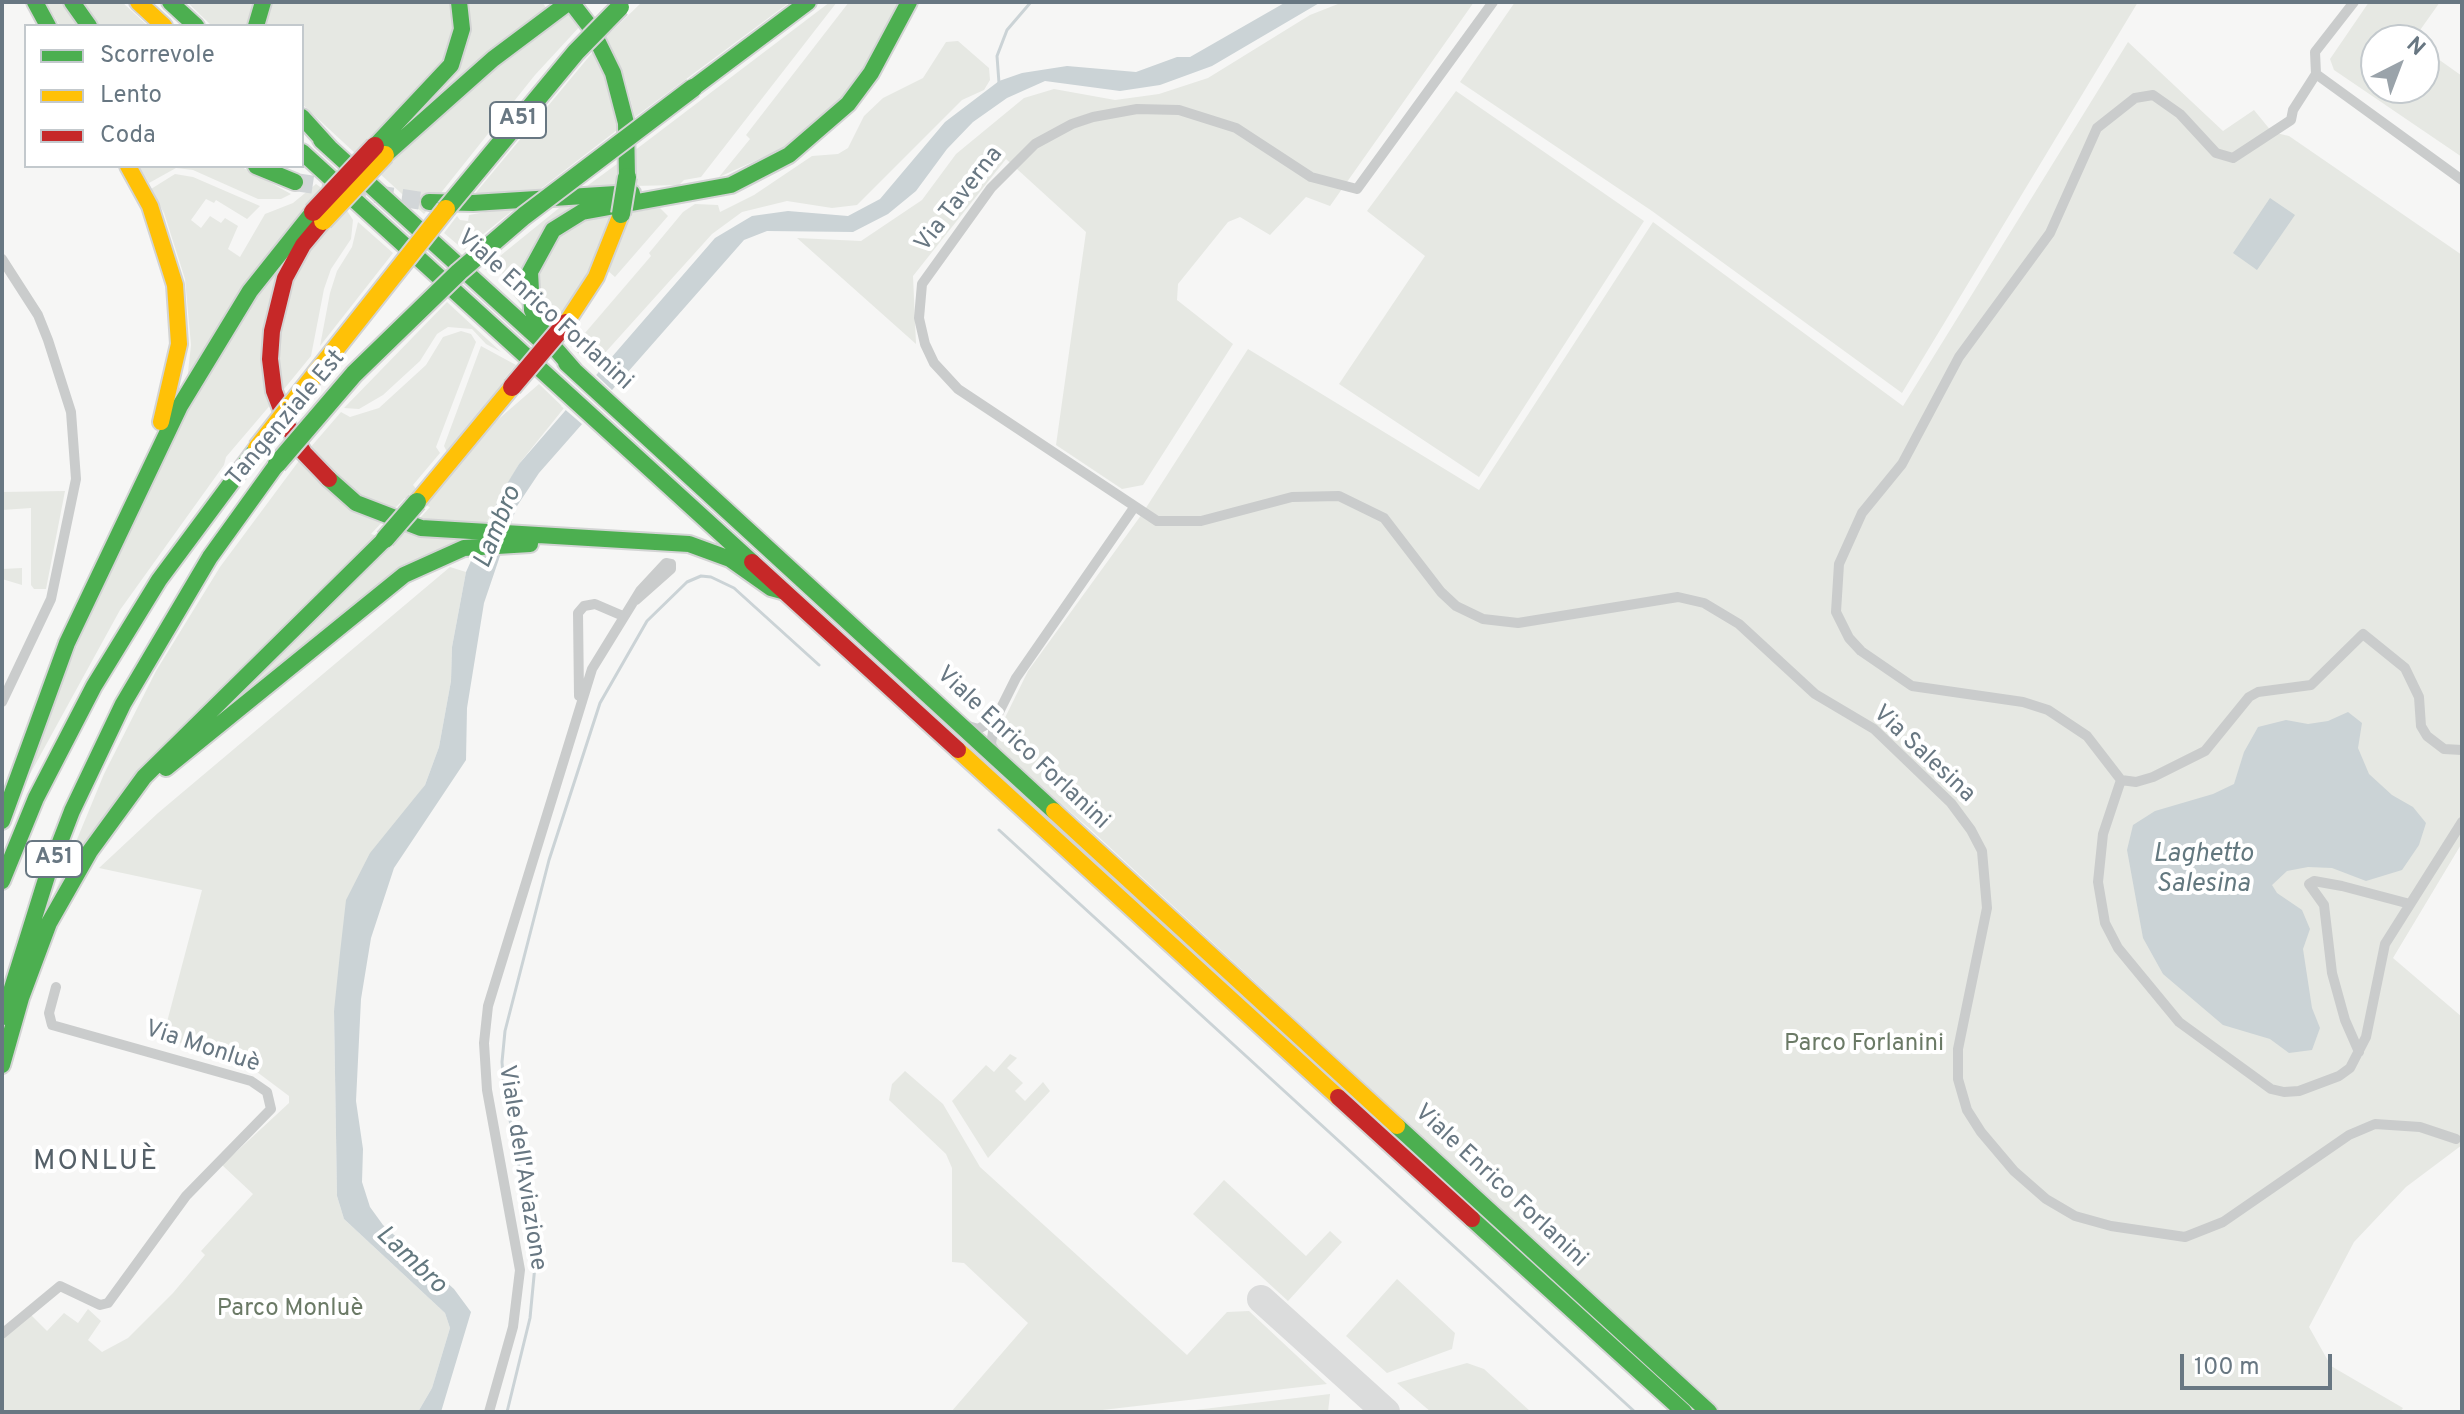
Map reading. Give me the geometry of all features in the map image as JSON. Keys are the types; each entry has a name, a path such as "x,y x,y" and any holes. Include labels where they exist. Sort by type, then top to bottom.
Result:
{"main road":[{"path":"35,2 47,24"},
{"path":"72,2 88,24"},
{"path":"138,2 162,24"},
{"path":"170,2 194,24"},
{"path":"257,24 263,2"},
{"path":"2,821 67,643 134,496 220,336 276,257 380,150 451,65 462,29 459,2"},
{"path":"2,1065 21,998 49,923 77,871 168,750 385,539 566,323 596,277 621,214 627,177 626,123 613,73 591,28 570,2 380,150"},
{"name":"Tangenziale Est","path":"2,1020 47,876 72,811 123,704 202,568 277,464 354,374 459,272 524,216 808,2"},
{"path":"579,375 547,339 532,310 530,272 553,230 582,212 731,185 817,134 848,104 871,73 909,2"},
{"name":"Tangenziale Est","path":"2,881 36,798 94,686 159,580 257,448 506,134 576,52 622,5"},
{"name":"Viale Enrico Forlanini","path":"304,122 1709,1412"},
{"name":"Viale Enrico Forlanini","path":"304,154 1085,869 1326,1082 1684,1412"},
{"path":"129,168 150,206 166,248 179,320 174,377 134,496"},
{"path":"261,168 295,182"},
{"path":"429,202 473,203 674,191 710,186 759,170"},
{"path":"318,216 291,265 272,331 271,375 287,425 317,469 356,503 421,528 475,539 671,542 703,548 734,561 771,588 782,591"},
{"path":"123,808 176,759 387,586 475,539"}],"street":[{"name":"Via Taverna","path":"1133,509 958,389 937,368 925,344 918,299 922,284 941,253 1021,155 1072,124 1116,112 1157,108 1199,114 1236,128 1311,177 1357,189 1493,2"},
{"path":"2354,2 2315,52 2313,65 2316,74 2462,180"},
{"path":"2316,74 2293,110 2291,120 2233,158 2224,158 2180,114 2153,95 2135,98 2097,128 2050,233 1959,357 1902,464 1862,513 1839,564 1836,612 1849,638 1861,651 1912,686 2023,702 2048,710 2087,736 2121,780 2136,782 2153,777 2205,751 2249,697 2258,692 2311,685 2363,634 2405,668 2419,697 2421,726 2427,736 2444,749 2462,750"},
{"path":"2,259 38,315 48,340 71,412 76,479 51,599 2,702"},
{"name":"Via Salesina","path":"1133,509 1151,520 1179,523 1201,521 1292,497 1339,496 1384,518 1441,592 1456,606 1483,619 1528,622 1678,597 1704,603 1739,624 1815,694 1874,729 1951,803 1971,830 1982,851 1987,908 1958,1049 1958,1079 1967,1110 1989,1142 2046,1199 2075,1216 2111,1226 2185,1237 2223,1222 2349,1135 2375,1124 2420,1127 2456,1139"},
{"path":"998,760 991,744 995,720 1027,661 1133,509"},
{"name":"Viale dell'Aviazione","path":"489,1412 513,1327 520,1270 487,1090 485,1024 580,700 598,656 636,600"},
{"name":"Viale dell'Aviazione","path":"580,700 576,643 578,613 584,606 595,604 623,616"},
{"path":"945,711 973,729 995,720"},
{"path":"2121,780 2103,834 2099,902 2118,948 2145,985 2179,1022 2271,1089 2299,1091 2339,1076 2350,1068 2370,1021 2378,965 2385,944 2462,822"},
{"path":"2359,1052 2345,1020 2332,973 2324,905 2309,884 2314,881 2342,886 2410,904"},
{"name":"Via Monluè","path":"2,1334 57,1287 76,1291 100,1305 108,1303 186,1196 271,1109 267,1092 251,1081 52,1025 49,1013 56,987"}],"green space":[{"path":"46,2 63,2 79,24 59,24"},
{"path":"80,2 122,2 146,24 96,24"},
{"path":"187,2 258,2 251,24 210,24"},
{"path":"269,2 454,2 454,50 356,154 304,106 304,24 263,24"},
{"path":"465,2 542,2 547,9 406,128 402,124 447,81"},
{"path":"642,2 790,2 635,117 625,79 606,37"},
{"path":"830,2 837,2 701,177 684,180 679,185 633,186 634,151"},
{"path":"849,2 904,2 861,81 800,141 719,177 750,139 746,135"},
{"path":"1343,2 1474,2 1330,206 1306,197 1270,235 1240,217 1228,222 1178,284 1177,300 1233,344 1143,485 1122,489 1056,445 1086,232 1006,159 913,276 916,344 797,238 861,241 922,200 956,154 1024,98 1054,89 1115,100 1159,94 1208,78 1310,15"},
{"path":"1515,2 2138,2 1902,393 1652,211 1460,82"},
{"path":"2369,2 2440,2 2424,24 2360,24 2360,88 2334,70 2330,59"},
{"path":"572,10 582,24 535,75 424,214 379,173 429,119"},
{"path":"958,41 989,68 990,80 984,90 962,100 857,205 832,208 787,201 742,212 712,234 594,365 575,351 573,347 651,256 649,253 683,212 695,204 718,205 720,212 754,195 812,156 838,154 848,148 864,116 883,98 923,78 946,42"},
{"name":"Parco Forlanini","path":"2128,42 2223,131 2254,110 2272,132 2289,136 2462,255 2462,843 2393,958 2462,1017 2462,1145 2406,1187 2354,1242 2309,1327 2331,1366 2403,1408 2400,1412 1720,1412 1090,829 1002,753 996,744 998,732 1028,671 1142,514 1248,349 1479,490 1653,222 1903,406"},
{"path":"597,47 621,127 534,194 473,196"},
{"path":"2440,60 2462,76 2462,157 2384,104 2440,104"},
{"path":"1456,91 1644,221 1479,477 1339,384 1425,256 1367,211"},
{"path":"621,161 619,187 583,189"},
{"path":"140,168 176,168 149,183"},
{"path":"176,168 244,168 291,194 281,199 258,199 193,170"},
{"path":"175,174 193,177 260,206 247,219 216,200 214,203 206,199 191,220 201,228 210,216 221,223 225,218 238,226 228,249 240,257 265,214 293,203 316,184 323,189 187,381 191,345 185,279 164,213 151,189"},
{"path":"585,203 551,227 525,310 501,279 504,275 498,269 494,273 484,269 564,204"},
{"path":"518,206 464,250 444,233 457,216 460,220 468,221 469,215"},
{"path":"660,208 668,216 615,277 607,270 628,213"},
{"path":"346,209 353,220 351,239 331,269 324,289 311,356 280,394 275,350 292,278 312,248"},
{"path":"615,209 601,256 572,303 551,326 538,311 535,290 541,258 569,224"},
{"path":"358,222 393,253 320,346 330,293 337,271 352,247"},
{"path":"290,247 280,274 272,403 226,457 224,465 120,610 30,774 26,772 93,606 212,361"},
{"path":"447,302 501,352 486,344 472,329 448,327 437,334 420,361 383,395 359,409 344,408"},
{"path":"461,331 471,334 476,342 436,447 440,453 413,485 419,492 412,500 405,498 392,511 355,493 310,448 341,412 350,417 379,408 426,365 443,337"},
{"path":"481,346 516,365 504,379 507,382 448,454 444,446"},
{"path":"539,384 564,408 519,464 485,526 420,518 430,507 425,505 494,423"},
{"path":"301,458 385,519 371,534 380,537 160,753 57,897 54,895 104,774 156,671 220,567"},
{"path":"65,491 46,589 34,589 31,585 31,508 2,510 2,492"},
{"path":"408,530 470,537 434,554 204,731 213,717 392,541 396,542"},
{"name":"Parco Monluè","path":"450,567 466,572 452,647 451,681 439,747 425,785 408,809 334,1011 337,1196 344,1219 445,1313 450,1328 432,1388 418,1412 2,1412 2,1339 31,1315 47,1331 64,1313 78,1323 88,1309 101,1321 88,1340 102,1352 128,1338 173,1293 205,1255 201,1251 253,1194 222,1165 289,1103 289,1096 253,1069 163,1037 202,890 99,868 158,813"},
{"path":"22,568 22,585 2,579 2,569"},
{"path":"1010,1054 1017,1058 1007,1068 1023,1083 1015,1091 1025,1101 1043,1082 1050,1091 988,1158 952,1101 986,1065 994,1072"},
{"path":"905,1071 943,1104 980,1167 1187,1355 1227,1312 1249,1311 1327,1384 1085,1412 951,1412 1028,1323 964,1263 952,1262 952,1168 946,1154 889,1100 892,1084"},
{"path":"1224,1180 1306,1256 1330,1231 1342,1242 1288,1301 1193,1214"},
{"path":"1397,1279 1455,1333 1452,1349 1387,1373 1346,1336"},
{"path":"1467,1363 1484,1369 1531,1412 1431,1412 1397,1383"},
{"path":"1330,1394 1328,1412 1178,1412"}],"water":[{"name":"Lambro","path":"1286,2 1321,2 1212,66 1160,85 1120,91 1045,81 1007,98 973,122 947,149 916,191 888,214 853,232 767,231 744,240 539,473 517,506 484,603 467,708 466,760 394,868 371,938 361,999 356,1101 363,1149 362,1182 370,1207 383,1225 454,1289 471,1312 441,1412 418,1412 432,1388 450,1328 445,1313 344,1219 337,1196 334,1011 340,953 346,900 370,853 425,785 439,747 451,681 452,647 466,572 502,492 519,464 715,238 752,216 788,211 848,216 880,199 945,122 999,81 1022,73 1067,66 1136,72 1177,57 1190,57"},
{"path":"2270,198 2295,215 2257,270 2233,253"},
{"name":"Laghetto Salesina","path":"2348,712 2362,723 2358,748 2369,774 2392,795 2413,807 2426,823 2419,845 2402,870 2366,881 2332,868 2308,867 2287,871 2272,885 2277,893 2302,910 2310,929 2303,949 2312,1008 2320,1028 2312,1050 2289,1053 2270,1039 2223,1025 2163,974 2143,938 2127,850 2133,825 2155,811 2213,794 2234,784 2244,752 2258,727 2286,720 2308,724 2328,721"}],"pier":[{"path":"592,371 614,392 583,425 561,406"}],"waterway":[{"path":"999,83 997,56 1007,30 1031,2"},
{"path":"507,1412 530,1318 536,1255 504,1089 502,1062 505,1031 549,860 600,703 647,621 687,582 701,576 711,577 734,588 819,665"},
{"path":"999,830 1635,1412"}],"taxiway":[{"path":"1261,1299 1386,1412"}],"tunnel":[{"path":"295,182 429,202"}],"traffic: fast":[{"path":"35,2 47,24"},
{"path":"72,2 88,24"},
{"path":"170,2 194,24"},
{"path":"257,24 263,2"},
{"path":"375,146 451,65 462,29 459,2"},
{"path":"385,155 493,59 569,2"},
{"path":"571,2 591,28 613,73 626,123 627,177"},
{"path":"693,88 808,2"},
{"path":"574,370 547,339 532,310 530,272 553,230 582,212 731,185 789,155 848,104 871,73 909,2"},
{"path":"446,209 576,52 620,7"},
{"path":"277,464 354,374 459,272 524,216 693,88"},
{"path":"304,119 330,148"},
{"path":"321,140 549,348"},
{"path":"304,154 752,562"},
{"path":"261,168 295,182"},
{"path":"621,214 627,177"},
{"path":"429,202 473,203 632,193"},
{"path":"2,821 67,643 180,406 250,291 313,212"},
{"path":"566,363 1054,811"},
{"path":"2,881 36,798 94,686 159,580 257,448"},
{"path":"3,1017 47,876 72,811 123,704 210,557 277,464"},
{"path":"329,479 356,503 421,528 689,544 730,559 771,588 782,591"},
{"path":"385,539 417,502"},
{"path":"2,1065 21,998 49,923 90,851 144,777 385,539"},
{"path":"166,768 404,575 464,548 530,544"},
{"path":"1397,1126 1709,1412"},
{"path":"1472,1219 1684,1412"}],"traffic: slow":[{"path":"138,2 162,24"},
{"path":"323,221 385,155"},
{"path":"129,168 150,206 175,285 179,344 161,422"},
{"path":"257,448 446,209"},
{"path":"566,323 596,277 621,214"},
{"path":"417,502 512,387"},
{"path":"958,750 1338,1097"},
{"path":"1054,811 1397,1126"}],"traffic: jam":[{"path":"313,212 375,146"},
{"path":"323,221 303,245 285,278 272,331 270,359 274,391 287,425 304,453 329,479"},
{"path":"512,387 566,323"},
{"path":"752,562 958,750"},
{"path":"1338,1097 1472,1219"}],"district":[{"name":"MONLUÈ","path":"96,1163"}]}
